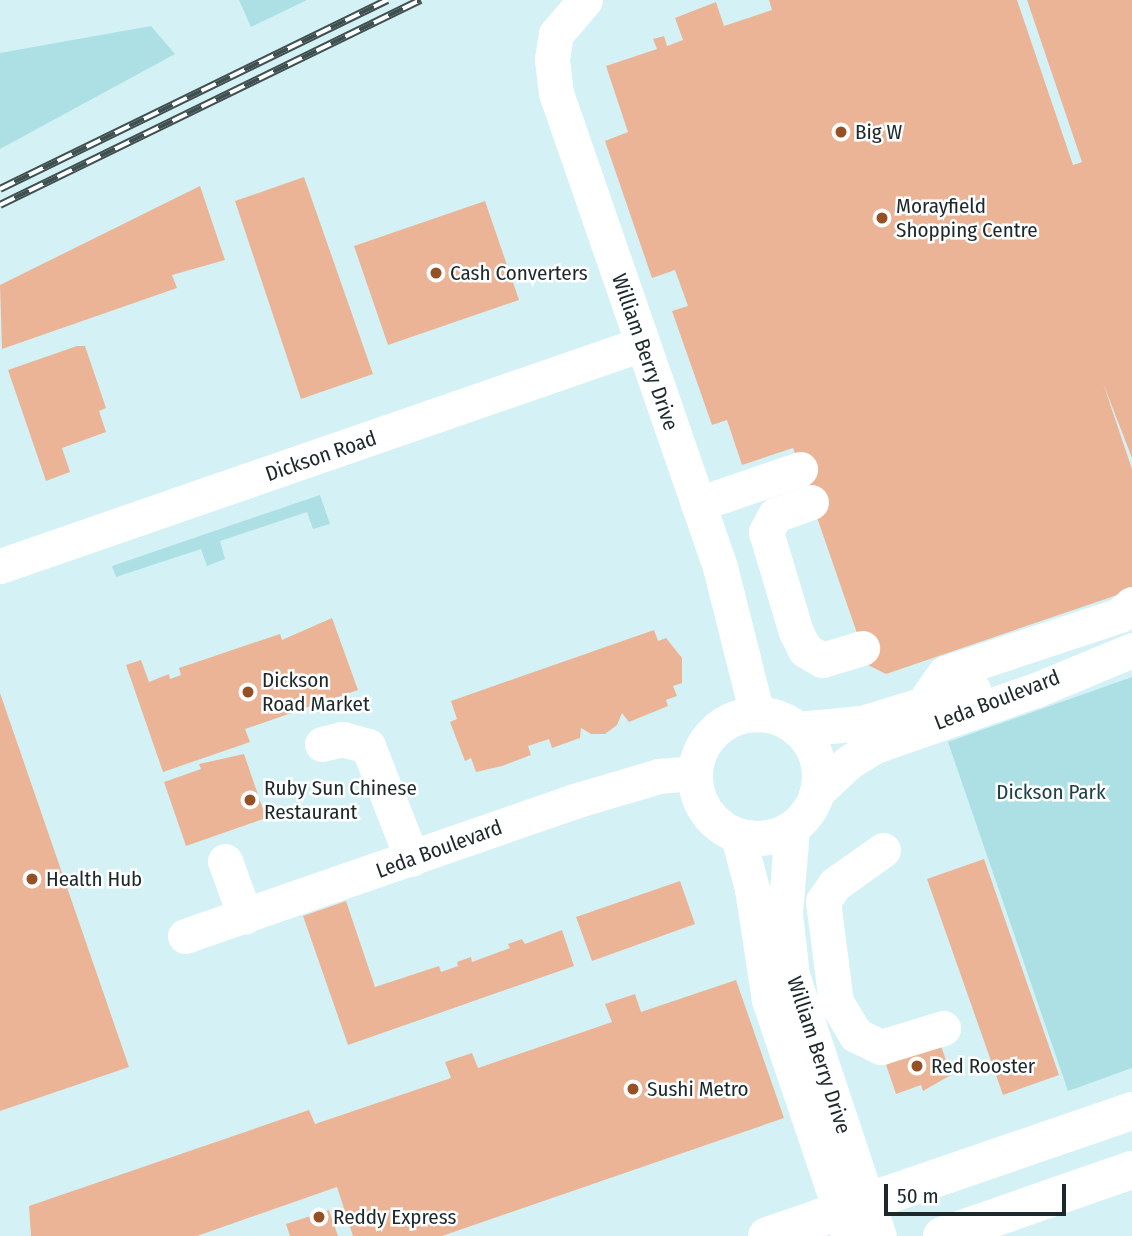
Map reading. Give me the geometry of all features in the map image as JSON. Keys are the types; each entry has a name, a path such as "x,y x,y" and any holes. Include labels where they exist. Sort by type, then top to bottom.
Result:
{"main road":[{"path":"767,1236 859,1221 1132,1111"},
{"path":"942,1236 1132,1170"}],"street":[{"name":"William Berry Drive","path":"585,0 556,34 553,77 732,606 757,714"},
{"name":"Dickson Road","path":"0,566 642,344"},
{"path":"698,504 800,469"},
{"path":"811,502 775,515 766,532 796,632 805,650 817,659 829,660 862,648"},
{"path":"930,693 956,669 1120,615 1132,604"},
{"path":"1079,607 1084,667"},
{"name":"Leda Boulevard","path":"797,729 895,726 1036,690 1084,667 1132,650"},
{"name":"Leda Boulevard","path":"818,791 930,693 1084,667"},
{"path":"757,714 797,729 816,757 818,791 804,818 792,828 757,839 738,836 720,827 705,812 695,773 699,754 715,731 738,717 757,714"},
{"path":"322,744 342,739 368,746 412,859"},
{"name":"Leda Boulevard","path":"185,936 646,779 695,773"},
{"name":"William Berry Drive","path":"792,828 785,914 792,975 859,1221"},
{"name":"William Berry Drive","path":"738,836 752,889 769,1000 859,1221"},
{"path":"883,850 835,884 823,901 836,1002 856,1035 881,1047 943,1028"},
{"path":"225,861 244,916"}],"green space":[{"path":"239,0 307,0 251,27"},
{"path":"151,26 175,54 0,149 0,53"},
{"path":"320,495 330,524 313,529 307,512 220,541 225,559 207,566 201,549 116,577 112,566"},
{"name":"Dickson Park","path":"1132,677 1132,1068 1068,1091 948,742"}],"building":[{"name":"Morayfield Shopping Centre","path":"769,0 1017,0 1073,165 1082,162 1027,0 1132,0 1132,458 1103,383 1132,469 1132,590 886,674 868,665 793,448 742,465 727,420 712,425 672,311 688,306 675,270 652,278 605,141 628,132 606,66 657,49 653,39 664,36 667,46 683,40 675,18 716,2 724,26 772,10"},
{"path":"304,177 373,374 301,399 235,201"},
{"path":"200,186 225,260 172,275 177,288 2,349 0,285"},
{"name":"Cash Converters","path":"485,201 519,300 388,345 354,246"},
{"path":"77,346 85,346 106,408 99,411 106,432 62,448 70,472 46,481 8,370"},
{"path":"332,618 358,690 245,729 250,742 163,772 126,665 141,660 149,682 169,674 170,679 181,675 179,668 280,634 282,640"},
{"path":"654,630 658,641 666,638 682,658 682,683 673,686 677,696 666,700 668,706 629,722 622,713 617,725 605,734 591,734 581,728 580,738 552,748 549,739 528,746 531,755 502,766 476,772 471,758 465,761 450,722 457,719 451,701"},
{"name":"Health Hub","path":"0,693 129,1067 0,1111"},
{"path":"244,754 266,818 186,846 164,782 201,769 199,764"},
{"path":"984,859 1059,1075 1003,1095 927,879"},
{"path":"680,881 695,924 592,961 576,917"},
{"path":"346,901 375,987 439,966 441,972 458,966 457,962 471,957 472,962 510,948 508,944 522,939 525,944 562,930 574,966 348,1045 303,916"},
{"path":"736,980 784,1118 442,1236 353,1236 337,1187 197,1236 31,1236 29,1206 309,1110 315,1124 451,1078 445,1062 472,1053 478,1068 612,1022 605,1004 635,994 641,1012"},
{"name":"Red Rooster","path":"938,1037 951,1075 923,1091 921,1085 896,1094 883,1056"},
{"name":"Reddy Express","path":"329,1210 338,1236 290,1236 286,1224"}],"railway":[{"path":"0,189 387,0"},
{"path":"0,205 421,0"}],"place":[{"name":"Big W","path":"841,132"},
{"name":"Morayfield Shopping Centre","path":"882,218"},
{"name":"Cash Converters","path":"436,273"},
{"name":"Dickson Road Market","path":"248,692"},
{"name":"Ruby Sun Chinese Restaurant","path":"250,800"},
{"name":"Health Hub","path":"32,879"},
{"name":"Red Rooster","path":"917,1066"},
{"name":"Sushi Metro","path":"633,1089"},
{"name":"Reddy Express","path":"319,1217"}]}
